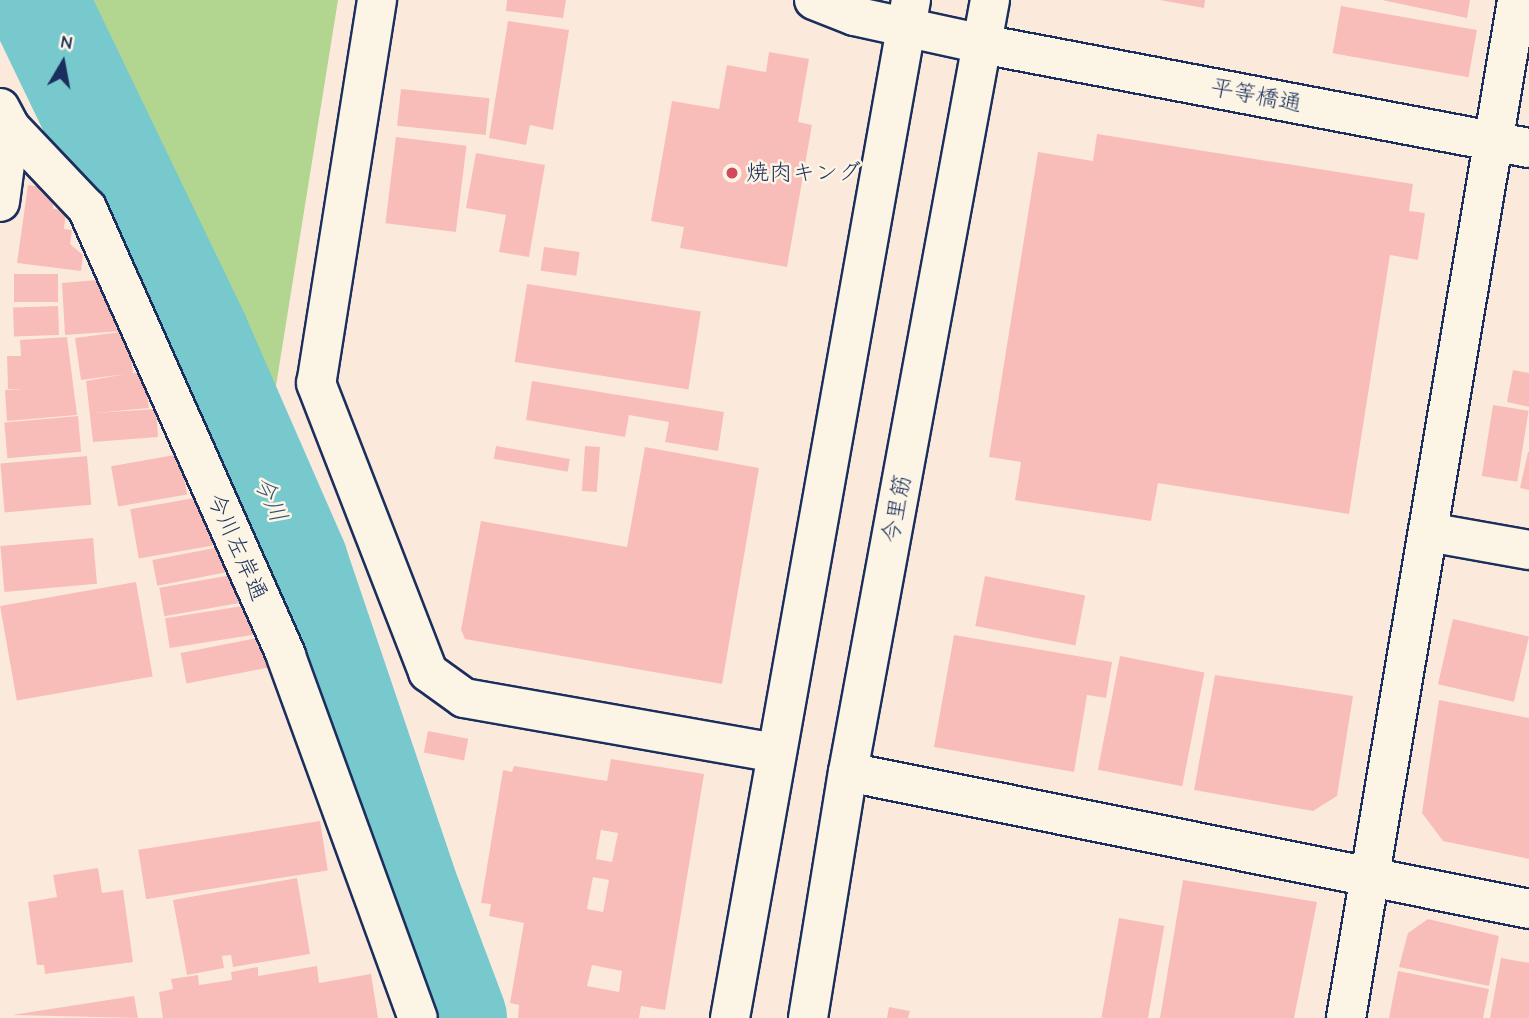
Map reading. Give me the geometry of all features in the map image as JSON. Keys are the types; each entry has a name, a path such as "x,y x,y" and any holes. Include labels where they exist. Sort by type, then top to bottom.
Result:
{"street":[{"path":"377,0 316,383 428,672 464,698 775,752"},
{"path":"730,1018 775,752 909,14 854,16 814,0"},
{"name":"今里筋","path":"808,1018 848,772 990,0"},
{"path":"1346,1018 1517,0"},
{"name":"平等橋通","path":"909,14 982,44 1529,148"},
{"path":"0,202 5,117"},
{"name":"今川左岸通","path":"5,117 87,208 286,656 418,1018"},
{"path":"1428,532 1529,550"},
{"path":"848,772 1529,909"}],"green space":[{"path":"79,0 338,0 275,392"}],"building":[{"path":"507,0 566,0 563,18 506,11"},
{"path":"1160,0 1205,0 1204,8"},
{"path":"1382,0 1470,0 1467,18"},
{"path":"1341,6 1477,30 1469,77 1333,53"},
{"path":"508,21 569,30 553,130 530,125 526,145 489,138"},
{"name":"焼肉キング","path":"769,52 809,59 798,122 812,125 787,267 680,248 684,227 651,221 672,101 719,109 727,65 766,72"},
{"path":"401,89 490,98 486,135 397,126"},
{"path":"1097,134 1413,184 1409,211 1425,213 1418,260 1390,255 1349,514 1158,483 1151,521 1015,500 1021,462 989,457 1038,152 1093,161"},
{"path":"396,137 466,146 456,232 385,223"},
{"path":"476,153 545,165 529,257 499,252 506,215 466,208"},
{"path":"28,185 54,189 53,209 66,210 64,229 72,230 70,244 83,255 81,271 17,263"},
{"path":"544,247 580,252 576,276 541,271"},
{"path":"14,274 58,274 58,302 14,302"},
{"path":"109,279 122,331 65,335 62,283"},
{"path":"527,284 701,312 688,390 515,362"},
{"path":"58,306 59,335 14,337 13,308"},
{"path":"128,331 133,373 144,372 149,408 94,413 156,409 158,437 93,442 86,381 126,374 81,380 75,338"},
{"path":"67,337 77,415 7,421 5,390 24,389 8,389 7,356 21,356 20,340"},
{"path":"1513,370 1529,373 1529,407 1507,402"},
{"path":"532,381 724,412 718,451 665,442 669,422 629,415 625,437 526,420"},
{"path":"1493,405 1529,411 1517,482 1482,476"},
{"path":"78,416 81,452 7,458 4,422"},
{"path":"496,446 570,459 568,472 494,459"},
{"path":"585,446 600,447 597,492 582,491"},
{"path":"645,447 759,468 722,684 465,639 461,630 481,521 627,547"},
{"path":"1529,452 1529,490 1520,488"},
{"path":"180,454 187,494 118,507 111,466"},
{"path":"87,456 91,505 5,512 0,464"},
{"path":"206,496 215,545 139,559 130,509"},
{"path":"93,538 97,584 4,592 0,546"},
{"path":"225,546 230,572 157,586 152,560"},
{"path":"243,573 248,602 164,616 159,588"},
{"path":"985,576 1085,595 1075,646 975,626"},
{"path":"136,582 153,677 17,701 0,606"},
{"path":"249,605 254,635 170,648 165,618"},
{"path":"1453,619 1529,637 1514,702 1438,684"},
{"path":"954,635 1112,662 1106,698 1087,695 1074,772 934,747"},
{"path":"263,637 269,667 186,683 181,653"},
{"path":"1120,656 1204,672 1182,786 1098,770"},
{"path":"1215,675 1353,696 1337,796 1313,811 1194,790"},
{"path":"1439,700 1529,718 1529,859 1443,841 1422,813"},
{"path":"428,731 468,739 464,760 424,753"},
{"path":"611,759 704,774 665,1010 641,1006 639,1018 518,1018 519,1005 510,1003 524,923 489,916 491,904 481,903 503,770 512,772 514,766 607,781","holes":["601,830 618,833 612,862 596,859","593,877 609,880 603,912 587,909","592,965 622,971 619,992 587,986"]},
{"path":"320,821 328,870 146,899 138,850"},
{"path":"98,868 102,893 123,890 133,962 45,974 44,965 37,965 28,902 57,897 53,875"},
{"path":"297,878 310,954 233,967 231,955 222,956 224,968 187,975 173,900"},
{"path":"1183,880 1317,902 1294,1018 1160,1018"},
{"path":"1119,918 1164,926 1148,1018 1101,1017"},
{"path":"1428,919 1499,936 1489,986 1399,967 1408,933"},
{"path":"1501,958 1529,963 1529,1018 1490,1018"},
{"path":"317,966 319,983 371,974 378,1018 163,1018 159,992 173,989 171,979 198,975 199,985 232,980 231,972 258,967 258,976"},
{"path":"1398,971 1489,989 1483,1018 1389,1018"},
{"path":"134,996 138,1018 12,1015"},
{"path":"889,1007 910,1011 908,1018 887,1018"}],"waterway":[{"name":"今川","path":"37,0 198,335 297,562 411,898 456,1018"}],"place":[{"name":"焼肉キング","path":"732,173"}]}
